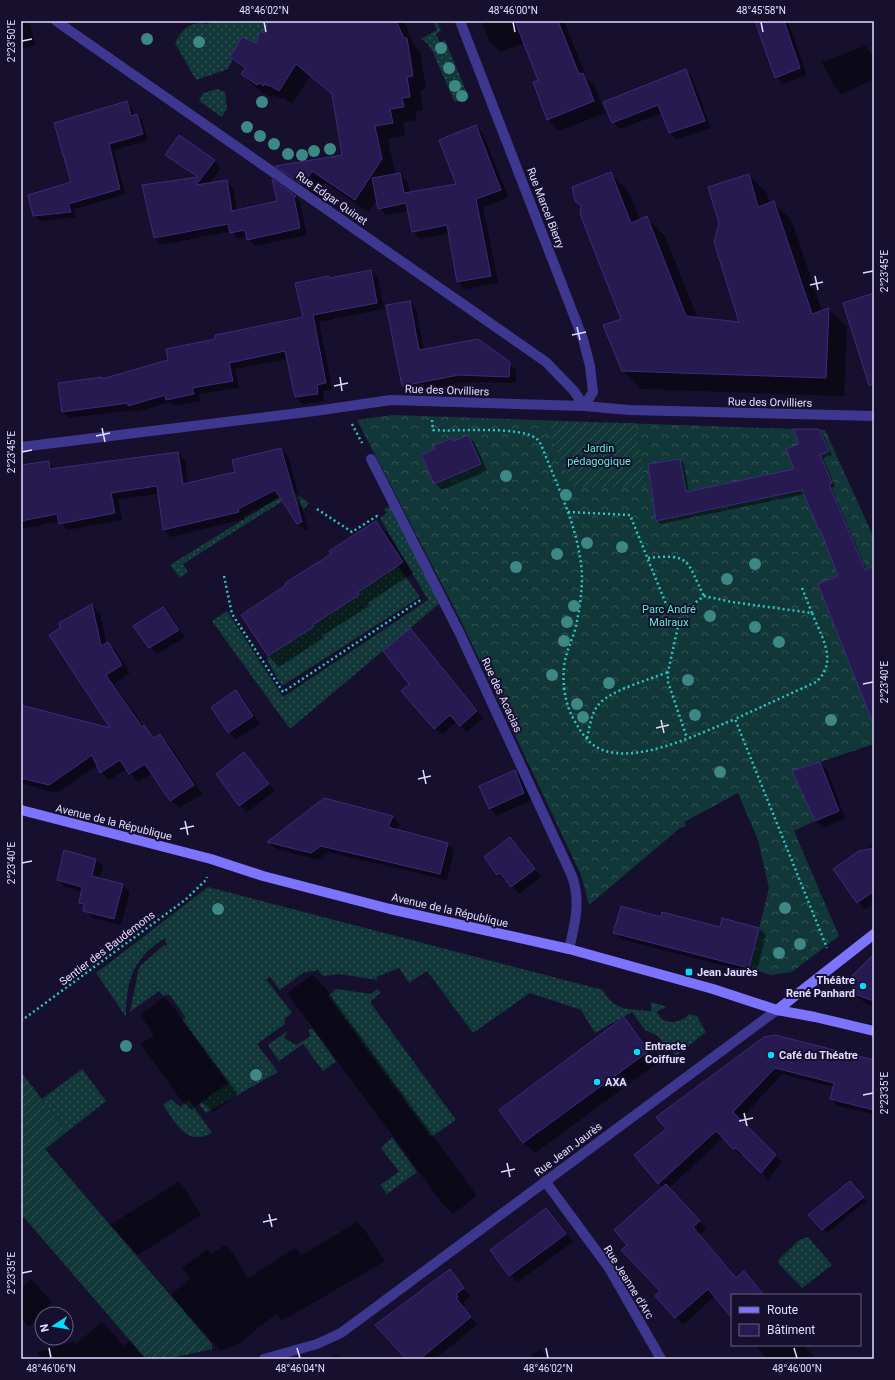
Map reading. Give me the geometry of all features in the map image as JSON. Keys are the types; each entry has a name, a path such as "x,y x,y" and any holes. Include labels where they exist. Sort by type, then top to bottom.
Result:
{"street":[{"name":"Rue Edgar Quinet","path":"56,21 546,362 574,391 584,406"},
{"name":"Rue Marcel Bierry","path":"460,21 583,339 590,366 593,392 584,406"},
{"name":"Rue des Orvilliers","path":"21,446 307,412 391,400 584,406 629,410 874,416"},
{"name":"Rue des Acacias","path":"372,459 460,634 577,888 578,906 568,949"},
{"name":"Avenue de la République","path":"21,810 211,859 263,876 390,909 568,949 713,989 776,1010 874,1031"},
{"name":"Rue Jean Jaurès","path":"264,1359 317,1344 341,1333 776,1010 874,934"},
{"name":"Rue Jeanne d'Arc","path":"545,1181 609,1268 660,1359"}],"path":[{"path":"432,417 433,430 448,431 489,429 529,435 538,440 542,447 568,512 576,542 582,583 578,616 567,650 563,684 572,717 592,744 603,750 631,754 649,752 735,720 816,682 822,677 827,669 828,652 802,588"},
{"path":"317,509 352,532 377,516 381,523"},
{"path":"568,512 630,515 666,604 674,608 682,608 692,605 704,596 732,602 812,613"},
{"path":"648,558 675,556 688,562 704,596"},
{"path":"224,576 232,614 283,692 425,598"},
{"path":"682,608 668,672 668,682 686,738"},
{"path":"587,738 591,718 599,704 608,696 668,672"},
{"path":"735,720 826,946"},
{"name":"Sentier des Baudemons","path":"21,1021 179,905 200,886"}],"green space":[{"path":"212,21 269,21 264,33 260,31 256,43 242,38 230,57 233,59 228,69 196,80 175,43 184,29 188,26 197,23 208,24"},
{"path":"433,21 437,21 441,31 436,34 440,43 445,40 469,98 461,101 454,101 432,50 427,43 421,39 437,30"},
{"path":"217,89 225,92 227,109 222,117 199,101 203,93"},
{"name":"Parc André Malraux","path":"393,415 825,430 874,538 874,744 793,771 815,821 794,831 839,936 792,972 771,975 749,968 769,888 758,840 738,793 684,822 686,826 680,828 589,905 581,875 462,623 357,420"},
{"name":"Jardin pédagogique","path":"551,422 636,423 646,488 572,487 551,437"},
{"path":"291,490 309,503 304,509 289,497 183,564 188,572 180,578 170,565"},
{"path":"390,506 440,603 290,729 212,621 227,611 283,697 428,600 380,518 387,513 384,509"},
{"path":"398,566 420,597 282,686 267,660 268,656 287,644 285,641 292,637 294,640 313,627 312,625 359,595 358,592"},
{"path":"208,887 603,990 612,1002 623,1008 651,1011 651,1002 667,1007 657,1011 659,1016 667,1021 672,1022 681,1020 689,1014 697,1016 706,1032 676,1056 656,1035 645,1030 632,1012 595,1033 581,1010 530,993 473,1033 427,971 409,983 399,968 376,977 378,980 339,974 323,976 318,970 303,973 280,990 270,977 266,979 292,1013 285,1018 285,1024 257,1044 278,1072 206,1113 199,1104 228,1083 182,1020 186,1018 169,994 164,996 159,991 130,1012 139,967 164,945 167,946 165,938 145,954 134,971 128,992 126,1017 96,973"},
{"path":"336,989 371,994 377,989 381,992 370,1002 456,1120 431,1137 328,996"},
{"path":"312,1028 336,1061 323,1071 303,1044 279,1061 268,1045 286,1032 287,1033 284,1038 296,1045 311,1036 308,1031"},
{"path":"82,1069 106,1101 67,1132 42,1099"},
{"path":"21,1072 67,1132 45,1149 212,1344 212,1349 167,1359 146,1359 21,1214"},
{"path":"171,1099 180,1107 189,1100 212,1133 203,1137 195,1137 183,1131 163,1105"},
{"path":"392,1137 417,1172 387,1194 380,1185 399,1172 381,1148"},
{"path":"808,1237 832,1265 802,1288 779,1264 778,1260 799,1240"}],"building":[{"path":"269,21 396,21 404,38 407,38 413,76 407,77 410,97 402,98 404,107 390,109 393,123 375,126 382,159 355,200 312,171 303,185 275,166 342,155 332,94 296,64 279,91 269,85 268,86 265,84 263,86 260,83 257,85 241,74 245,68 230,57 242,37 256,43 260,31 264,33"},
{"path":"515,21 558,21 579,74 583,73 594,101 547,120 533,82 538,80"},
{"path":"755,21 784,21 800,68 775,78"},
{"path":"686,69 705,121 669,133 658,105 612,123 603,102"},
{"path":"127,101 131,116 137,114 143,134 109,144 120,189 68,204 71,212 33,216 28,195 71,182 54,123"},
{"path":"476,125 501,190 476,199 491,276 457,282 447,225 412,232 406,203 378,209 372,178 400,173 404,193 456,184 439,140"},
{"path":"179,135 215,160 196,185 227,180 232,211 277,201 272,179 296,196 294,198 300,228 247,240 245,230 230,233 228,224 154,238 142,185 198,177 165,155"},
{"path":"611,172 631,223 647,216 686,316 739,322 714,242 719,223 708,187 749,174 758,207 774,201 812,314 829,308 826,378 622,371 603,325 621,319 580,214 581,206 575,201 572,187"},
{"path":"371,270 377,303 313,315 326,383 317,385 318,394 295,397 285,351 229,363 233,381 192,388 194,394 166,400 165,395 128,406 128,403 62,412 58,383 102,377 102,379 168,360 166,349 215,339 215,335 303,317 295,283"},
{"path":"874,293 874,385 869,385 843,303"},
{"path":"410,301 419,350 478,339 510,362 509,377 459,375 402,386 386,305"},
{"path":"793,429 819,429 829,451 820,455 832,483 829,484 865,570 874,566 874,721 872,721 818,584 838,576 820,529 819,530 802,490 656,521 648,464 680,459 686,492 794,469 786,449 799,444"},
{"path":"468,435 481,464 434,484 421,455 435,449 434,445 453,438 454,441"},
{"path":"281,448 302,522 297,524 275,490 238,509 239,512 163,530 157,486 111,493 115,513 59,524 57,514 21,521 21,465 49,461 50,469 178,452 183,484 235,472 232,460"},
{"path":"376,521 403,562 358,592 359,595 312,625 313,627 268,656 241,615 286,585 285,583 331,554 329,551"},
{"path":"92,604 101,646 108,642 122,665 106,675 142,727 144,725 153,738 160,734 194,785 170,801 145,764 129,774 120,760 100,773 92,755 49,785 21,778 21,705 110,728 49,635 60,628 59,623"},
{"path":"163,607 179,630 149,648 133,626"},
{"path":"410,628 477,711 460,726 450,715 434,729 401,691 409,684 383,651"},
{"path":"236,690 253,716 228,733 211,707"},
{"path":"244,752 269,784 239,806 216,774"},
{"path":"820,762 839,811 815,821 792,771"},
{"path":"515,770 524,793 489,809 479,786"},
{"path":"324,798 393,816 388,827 448,843 440,874 321,846 311,853 267,842"},
{"path":"510,837 535,869 511,887 500,873 497,875 484,857"},
{"path":"874,848 874,891 857,903 833,869 859,851"},
{"path":"64,850 96,859 92,876 123,884 114,919 83,911 84,904 79,903 82,887 57,880"},
{"path":"621,906 661,917 662,912 720,927 722,918 759,928 749,968 613,933"},
{"name":"Théâtre René Panhard","path":"874,954 874,1001 854,994 851,977"},
{"path":"624,1017 649,1051 523,1143 499,1110"},
{"path":"775,1035 874,1060 874,1110 830,1099 834,1083 775,1068 733,1112 776,1155 761,1173 736,1148 733,1149 716,1131 658,1184 634,1155 666,1129 656,1117 764,1037"},
{"path":"850,1181 864,1197 822,1230 808,1215"},
{"path":"666,1184 700,1221 693,1227 736,1278 744,1271 763,1294 731,1294 731,1317 708,1289 675,1318 655,1296 660,1291 621,1250 627,1245 614,1230"},
{"path":"546,1208 566,1234 509,1276 490,1250"},
{"path":"450,1269 464,1288 456,1294 458,1297 456,1298 471,1317 420,1359 406,1359 375,1325"}],"place":[{"name":"Jean Jaurès","path":"689,972"},
{"name":"Théâtre René Panhard","path":"863,986"},
{"name":"Entracte Coiffure","path":"637,1052"},
{"name":"Café du Théatre","path":"771,1055"},
{"name":"AXA","path":"597,1082"}]}
